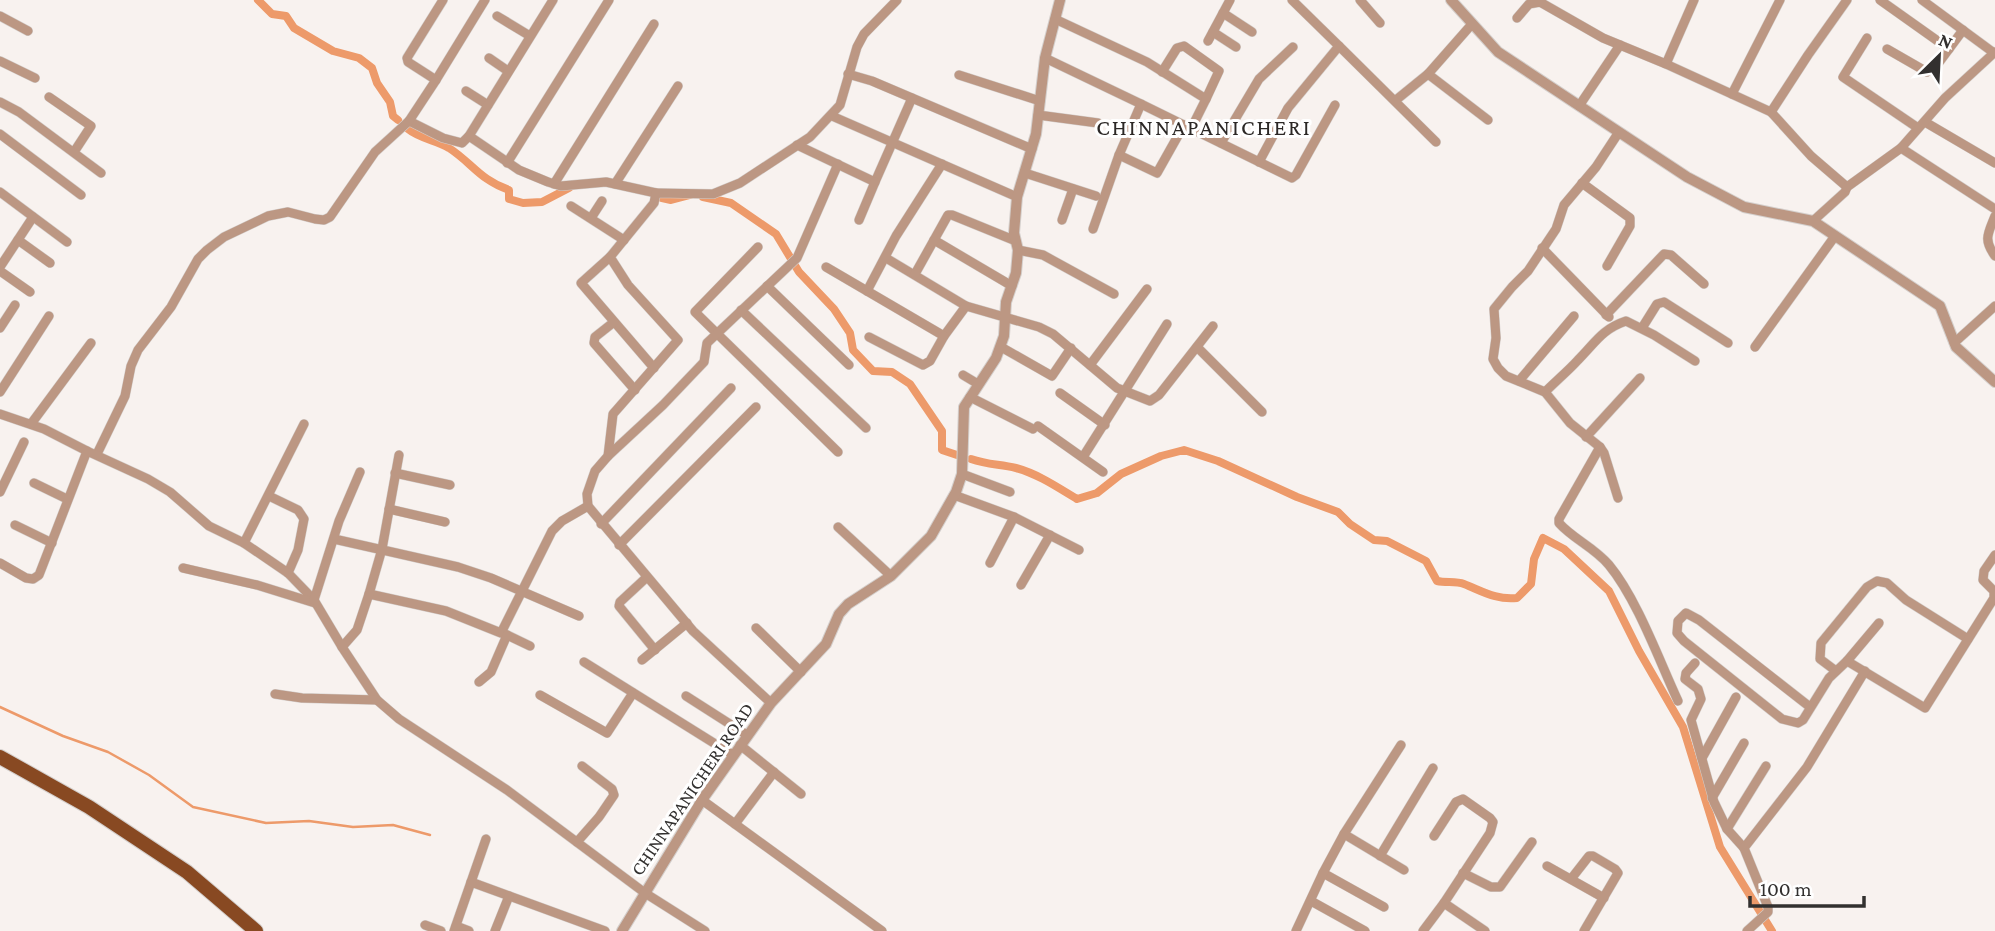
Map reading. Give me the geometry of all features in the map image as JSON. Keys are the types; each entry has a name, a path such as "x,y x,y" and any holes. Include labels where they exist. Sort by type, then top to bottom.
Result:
{"main road":[{"path":"0,757 89,807 187,872 256,931"},
{"path":"0,765 86,813 154,857 183,877 246,931"}],"street":[{"path":"436,80 408,62 407,58 443,0"},
{"path":"97,454 125,396 131,366 138,350 171,307 198,259 224,237 268,216 288,212 324,220 330,216 375,152 409,121 485,0"},
{"path":"507,163 610,0"},
{"path":"469,136 519,170 561,186 606,182 656,193 713,194 740,183 810,137 832,116 840,105 857,47 864,34 897,0"},
{"name":"CHINNAPANICHERI ROAD","path":"622,931 702,800 771,704 826,644 839,614 848,604 891,576 931,536 954,495 962,474 964,407 1001,347 1006,302 1016,273 1017,246 1014,233 1017,197 1032,149 1045,58 1060,0"},
{"path":"1230,0 1211,37 1236,47"},
{"path":"1292,0 1436,142"},
{"path":"1360,0 1380,23"},
{"path":"1451,0 1498,52 1687,177 1744,207 1813,221 1940,306 1954,343 1995,382"},
{"path":"1666,64 1694,0"},
{"path":"1731,94 1780,0"},
{"path":"1772,112 1847,0"},
{"path":"1880,0 1948,49"},
{"path":"1813,221 1845,192 1847,187 1901,148 1945,98 1994,52 1922,0"},
{"path":"409,121 443,138 462,143 488,105 549,1"},
{"path":"1517,18 1529,4 1540,1 1603,38 1772,112 1811,156 1847,187"},
{"path":"1223,13 1252,33"},
{"path":"0,16 28,31"},
{"path":"497,16 530,36"},
{"path":"1055,19 1147,62 1206,99"},
{"path":"554,184 654,24"},
{"path":"1396,100 1428,74 1472,24"},
{"path":"1887,49 1927,72 1937,65 1963,30"},
{"path":"1867,38 1843,77 1922,125 1995,163"},
{"path":"1579,106 1620,45"},
{"path":"1119,155 1157,173 1206,99 1219,71 1184,46 1177,48 1163,72"},
{"path":"1259,162 1288,108 1339,46"},
{"path":"1221,143 1259,79 1293,47"},
{"path":"489,58 508,71"},
{"path":"1045,58 1288,177 1294,177 1335,105"},
{"path":"0,61 35,78"},
{"path":"848,74 1032,149"},
{"path":"1428,74 1488,120"},
{"path":"958,75 1040,101"},
{"path":"615,184 678,86"},
{"path":"466,91 488,105"},
{"path":"49,97 91,126 74,152"},
{"path":"859,220 912,98"},
{"path":"0,102 19,112 101,173"},
{"path":"1093,229 1119,155 1141,104"},
{"path":"832,116 1017,197"},
{"path":"1038,116 1098,123"},
{"path":"1618,498 1600,447 1570,423 1545,392 1506,376 1493,359 1496,338 1494,309 1528,271 1556,229 1564,205 1619,132"},
{"path":"0,134 81,195"},
{"path":"797,145 875,182"},
{"path":"1901,148 1995,209"},
{"path":"771,704 687,623 647,578 588,506 587,494 595,471 608,456 704,362 707,343 797,258 838,164"},
{"path":"867,291 896,236 942,164"},
{"path":"1025,173 1096,197"},
{"path":"1582,183 1630,218 1630,226 1607,266"},
{"path":"1062,220 1073,189"},
{"path":"0,192 67,242"},
{"path":"654,368 581,283 610,257 654,203 656,193"},
{"path":"591,218 602,201"},
{"path":"571,206 624,240"},
{"path":"915,274 944,218 952,215 1042,255 1114,294"},
{"path":"1995,216 1987,245 1995,256"},
{"path":"30,292 0,269 33,217"},
{"path":"1755,346 1835,236"},
{"path":"18,240 50,263"},
{"path":"934,240 1012,286"},
{"path":"758,247 695,312 838,452"},
{"path":"1542,248 1616,324"},
{"path":"1606,315 1664,254 1671,255 1704,284"},
{"path":"608,456 613,414 678,340 628,285 610,257"},
{"path":"886,258 966,306 1006,316 1054,334 1125,392 1140,399 1154,399 1213,326"},
{"path":"826,267 944,336"},
{"path":"768,286 849,365"},
{"path":"1090,365 1147,289"},
{"path":"1642,328 1657,304 1664,302 1728,343"},
{"path":"0,328 15,305"},
{"path":"869,337 923,365 930,360 966,306"},
{"path":"1954,343 1995,306"},
{"path":"741,310 866,428"},
{"path":"0,392 49,316"},
{"path":"1519,381 1574,316"},
{"path":"1545,392 1580,358 1593,341 1616,324 1626,321 1695,361"},
{"path":"614,322 595,337 594,343 635,390"},
{"path":"1083,457 1167,324"},
{"path":"32,424 91,343"},
{"path":"1001,347 1052,376 1071,348"},
{"path":"1197,347 1262,412"},
{"path":"963,375 978,384"},
{"path":"1587,437 1640,378"},
{"path":"601,524 731,388"},
{"path":"1060,393 1105,425"},
{"path":"970,397 1036,428 1103,472"},
{"path":"619,545 756,407"},
{"path":"0,414 32,424 170,492 209,526 244,543 288,573 314,601 377,699 399,719 507,790 645,893 705,931"},
{"path":"244,543 304,424"},
{"path":"0,492 24,443"},
{"path":"1600,447 1559,523 1584,541 1607,563 1625,586 1678,701"},
{"path":"0,563 26,578 33,579 38,575 87,451"},
{"path":"342,647 357,630 369,594 382,549 399,455"},
{"path":"314,601 339,521 360,472"},
{"path":"395,473 450,485"},
{"path":"962,474 1010,492"},
{"path":"34,483 67,499"},
{"path":"954,495 1014,517 1079,550"},
{"path":"269,496 298,510 304,519 298,550 288,573"},
{"path":"479,682 491,672 522,592 557,525 588,506"},
{"path":"389,509 445,522"},
{"path":"990,563 1014,517"},
{"path":"15,525 52,543"},
{"path":"838,527 891,576"},
{"path":"1021,585 1049,535"},
{"path":"334,539 458,567 491,578 579,616"},
{"path":"1847,662 1926,708 1994,598 1994,592 1983,580 1984,571 1995,555"},
{"path":"183,568 314,601"},
{"path":"647,578 618,605 655,650"},
{"path":"1836,671 1820,659 1821,643 1867,587 1877,581 1887,583 1906,600 1968,639"},
{"path":"369,594 446,611 530,646"},
{"path":"1810,707 1699,620 1686,613 1678,621 1677,633 1684,641 1782,719 1798,723 1803,720 1836,671 1880,623"},
{"path":"642,660 687,623"},
{"path":"756,628 800,672"},
{"path":"584,662 733,755"},
{"path":"1695,663 1686,673 1685,679 1702,695 1691,720 1712,797 1727,829 1744,848 1767,900 1768,912 1747,931"},
{"path":"1744,848 1807,767 1865,671"},
{"path":"540,695 607,733 633,693"},
{"path":"275,694 302,698 377,699"},
{"path":"686,696 747,735"},
{"path":"1702,758 1736,697"},
{"path":"1712,797 1744,743"},
{"path":"740,745 801,794"},
{"path":"1296,931 1344,834 1401,745"},
{"path":"577,842 614,795 612,789 582,766"},
{"path":"1727,829 1766,766"},
{"path":"1380,856 1433,768"},
{"path":"735,824 774,772"},
{"path":"702,800 882,931"},
{"path":"1427,930 1490,833 1493,822 1466,800 1459,800 1434,836"},
{"path":"1344,834 1404,870"},
{"path":"469,931 455,928 486,839"},
{"path":"1463,873 1491,887 1500,887 1532,842"},
{"path":"1572,879 1586,857 1593,856 1617,871 1616,878 1584,931"},
{"path":"1547,866 1604,898"},
{"path":"1323,873 1384,907"},
{"path":"471,882 605,931"},
{"path":"495,931 509,896"},
{"path":"1311,901 1365,931"},
{"path":"1444,902 1485,931"},
{"path":"425,925 441,931"}],"waterway":[{"path":"258,0 272,14 286,16 294,28 333,51 359,58 372,68 377,83 390,102 393,116 398,120"},
{"path":"408,129 449,148 483,176 509,190 509,199 523,203 542,202 569,188"},
{"path":"662,198 671,200 690,195"},
{"path":"703,197 731,203 776,234 799,272 834,309 850,333 853,350 873,371 892,372 910,384 942,431 942,450 957,455"},
{"path":"971,459 1024,471 1077,499 1097,493 1121,474 1161,456 1184,450 1218,461 1297,497 1338,512 1350,524 1374,540 1387,541 1426,561 1437,581 1461,583 1503,598 1517,598 1531,584 1534,559 1543,538 1564,549 1609,591 1639,651 1683,727 1720,847 1772,931"},
{"path":"0,707 63,736 108,752 149,775 193,807 266,823 309,821 353,827 393,825 430,835"}],"district":[{"name":"CHINNAPANICHERI","path":"1204,127"}]}
